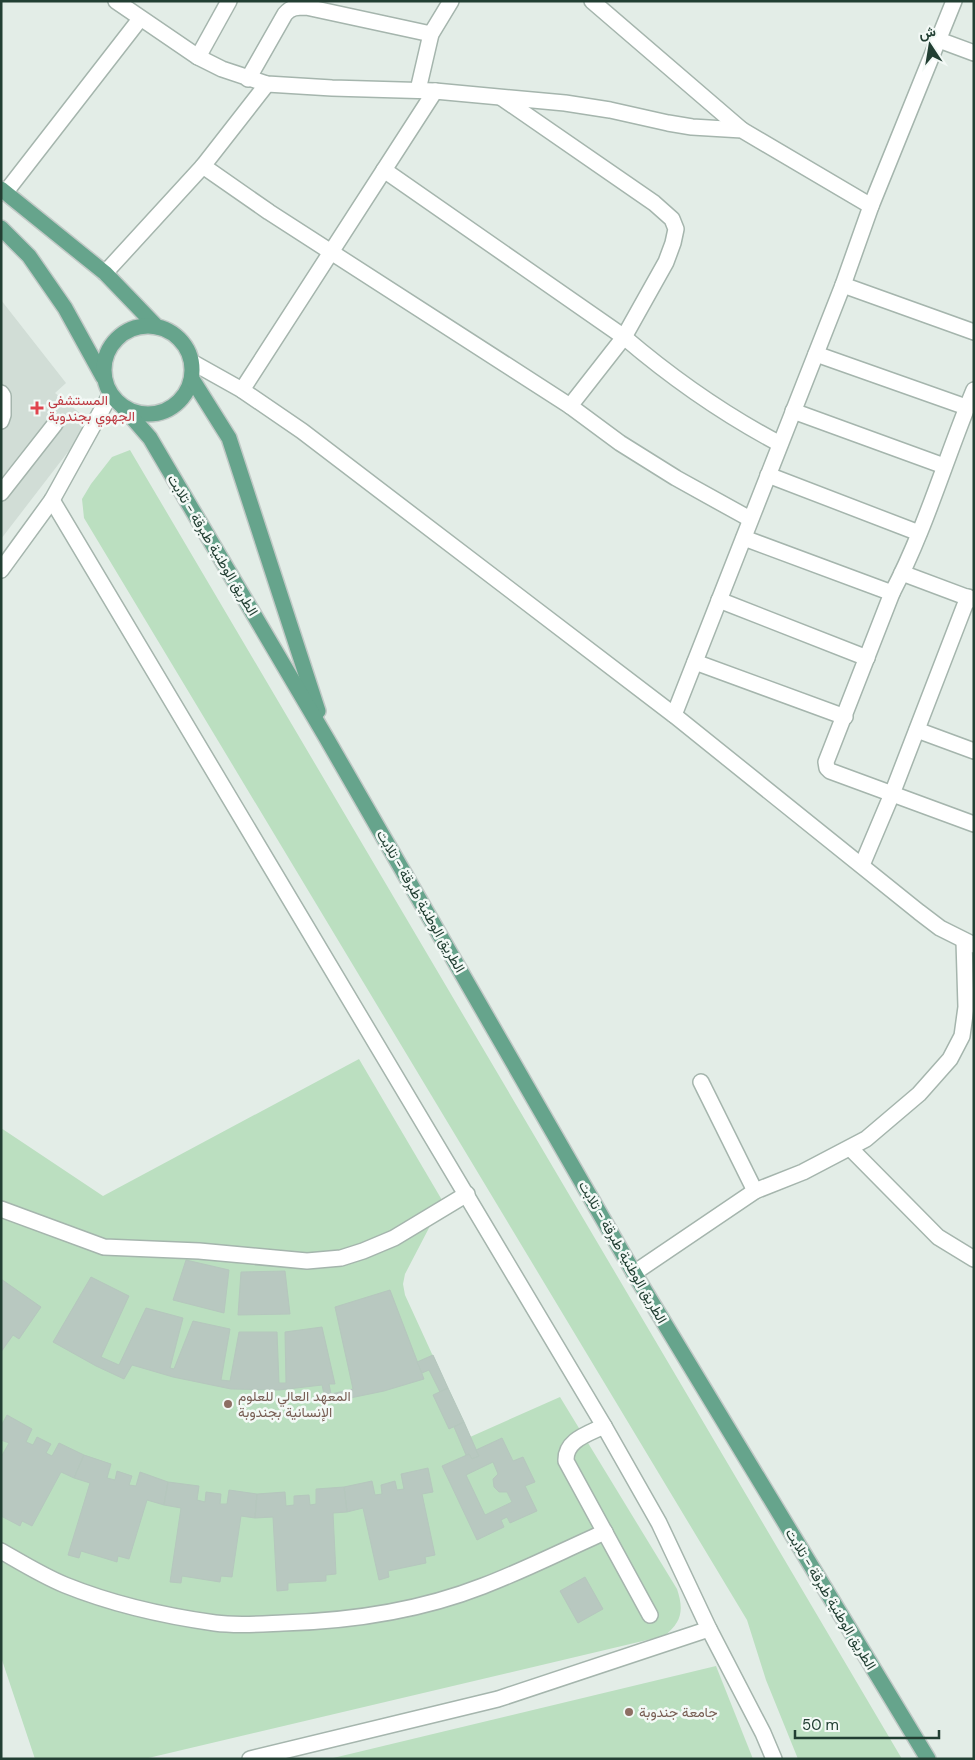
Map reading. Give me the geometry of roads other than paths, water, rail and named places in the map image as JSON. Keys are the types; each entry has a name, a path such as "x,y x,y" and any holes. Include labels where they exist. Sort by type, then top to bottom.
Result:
{"main road":[{"path":"3,192 105,273 157,326"},
{"path":"1,228 29,256 66,308 104,379 110,395 123,407 136,413 150,415 165,412 177,404 186,393 192,379 192,362 180,339 169,331 157,326 142,326 128,330 116,338 108,350 103,364 104,379"},
{"name":"الطريق الوطنية طبرقة - تلابت","path":"192,379 229,438 328,739"},
{"name":"الطريق الوطنية طبرقة - تلابت","path":"123,407 150,438 328,739 634,1273 928,1759"}],"street":[{"path":"198,57 229,1"},
{"path":"418,90 432,34 451,1"},
{"path":"592,1 742,130 871,206"},
{"path":"674,715 843,285 871,206 954,1"},
{"path":"248,79 285,14 289,9 297,7 306,7 432,34"},
{"path":"3,192 129,8 198,57 248,79 267,84 435,91 584,105 692,127 742,130"},
{"path":"939,40 974,53"},
{"path":"105,273 203,166 267,84"},
{"path":"242,390 435,91"},
{"path":"500,97 654,203 672,219 676,229 666,262 624,337 570,406"},
{"path":"203,166 269,212 570,406 620,443 676,478 750,519"},
{"path":"384,170 624,337 641,352 708,401 753,430 780,444"},
{"path":"843,285 974,332"},
{"path":"816,354 966,407"},
{"path":"192,362 242,390 302,431 674,715 940,928 969,943 966,1007 962,1036 950,1059 919,1094 881,1128 850,1148 803,1172 755,1191 634,1273"},
{"path":"974,390 919,533 892,593 826,762 827,768 830,771 974,824"},
{"path":"1,393 3,396 3,415 1,421"},
{"path":"1,570 52,500 110,395"},
{"path":"793,411 944,466"},
{"path":"1,493 55,424"},
{"path":"768,475 919,533"},
{"path":"52,500 604,1426 659,1523 709,1629 763,1733 774,1759"},
{"path":"744,538 892,593"},
{"path":"862,865 971,599 902,573"},
{"path":"719,600 867,658"},
{"path":"695,662 844,717"},
{"path":"917,730 974,752"},
{"path":"701,1082 755,1191"},
{"path":"850,1148 938,1237 974,1259"},
{"path":"1,1209 104,1247 199,1250 307,1261 340,1258 394,1238 466,1194"},
{"path":"604,1426 576,1441 566,1453 566,1461 650,1615"},
{"path":"1,1551 64,1584 113,1601 172,1616 210,1622 256,1624 337,1621 413,1608 483,1586 605,1532"},
{"path":"250,1759 498,1699 709,1629"}],"place":[{"name":"المستشفى الجهوي بجندوبة","path":"37,408"},
{"name":"المعهد العالي للعلوم الإنسانية بجندوبة","path":"228,1404"},
{"name":"جامعة جندوبة","path":"629,1712"}]}
